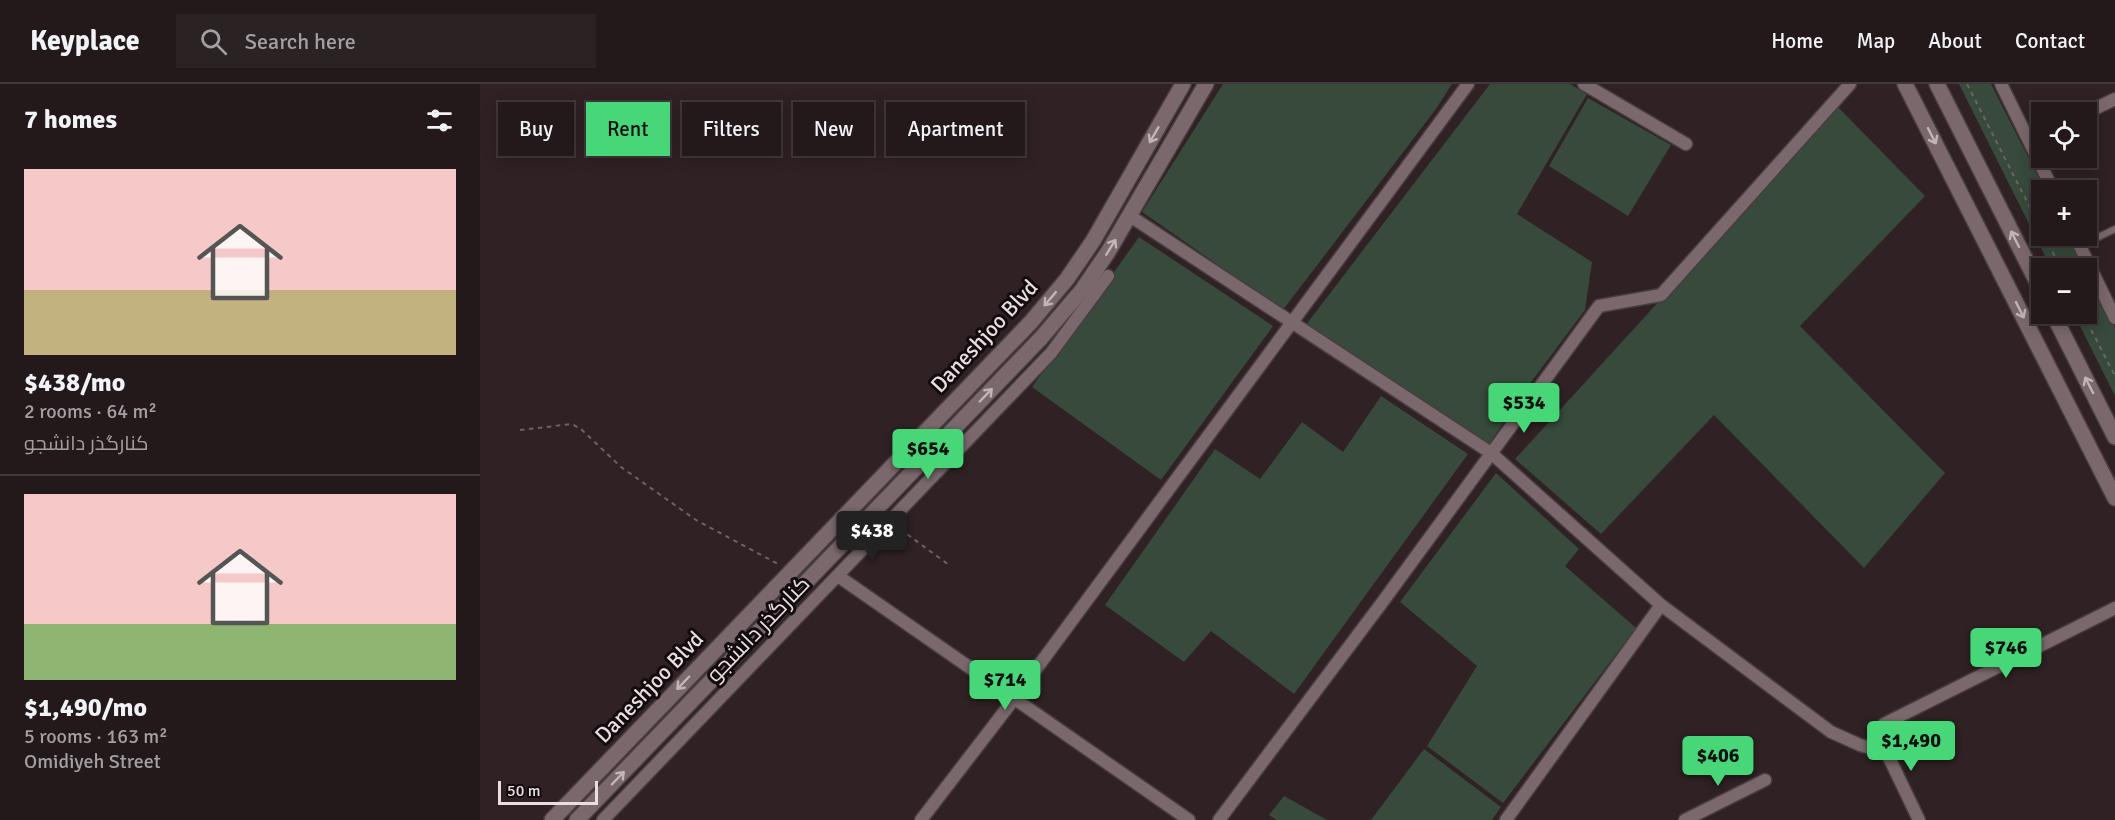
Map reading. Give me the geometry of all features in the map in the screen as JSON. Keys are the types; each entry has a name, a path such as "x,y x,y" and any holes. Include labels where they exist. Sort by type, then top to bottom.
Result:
{"main road":[{"name":"Daneshjoo Blvd","path":"552,820 1031,322 1067,279 1093,242 1183,84"},
{"name":"Daneshjoo Blvd","path":"577,820 1041,338 1082,290 1130,216 1206,84"},
{"path":"1905,84 2115,498"},
{"path":"1937,84 2031,270"},
{"path":"2057,324 2115,437"}],"street":[{"path":"921,820 1014,699 1468,84"},
{"path":"1584,84 1686,144"},
{"path":"1219,820 1599,306 1661,295 1850,84"},
{"path":"2001,84 2048,180"},
{"path":"2097,108 2115,99"},
{"path":"1130,216 1491,453 1661,605 1831,732 1860,745 1885,752"},
{"path":"2079,246 2115,318"},
{"name":"کنارگذر دانشجو","path":"603,820 1051,353 1108,276"},
{"path":"838,576 1189,820"},
{"path":"1506,820 1661,605"},
{"path":"1919,820 1885,752 1881,737 1884,724 2115,608"},
{"path":"1685,820 1765,780"}],"lane":[{"path":"2097,235 2115,229"}],"path":[{"path":"1967,84 2031,209"},
{"path":"2089,324 2115,376"},
{"path":"520,430 572,424 582,430 621,467 696,520 790,572"},
{"path":"890,522 949,565"}],"green space":[{"path":"1223,84 1452,84 1436,109 1283,310 1142,212"},
{"path":"1490,84 1570,84 1587,94 1517,214 1592,262 1585,310 1529,385 1489,444 1305,326"},
{"path":"1959,84 1991,84 2031,163 2031,168 2034,168 2040,180 2031,180 2031,228"},
{"path":"1588,98 1671,145 1628,216 1549,166"},
{"path":"1837,106 1925,196 1800,326 1945,473 1864,568 1714,415 1601,534 1515,459"},
{"path":"1139,237 1273,326 1161,480 1032,387"},
{"path":"2040,246 2073,246 2080,258 2046,258"},
{"path":"2097,292 2115,328 2115,396 2079,324 2097,324"},
{"path":"1381,396 1468,454 1294,694 1211,631 1184,662 1105,605 1215,449 1260,479 1302,422 1343,452"},
{"path":"1496,473 1579,549 1565,566 1636,628 1503,803 1427,746 1477,666 1400,602"},
{"path":"1424,749 1501,807 1492,820 1371,820"},
{"path":"1284,796 1327,820 1277,820 1269,815"}]}
